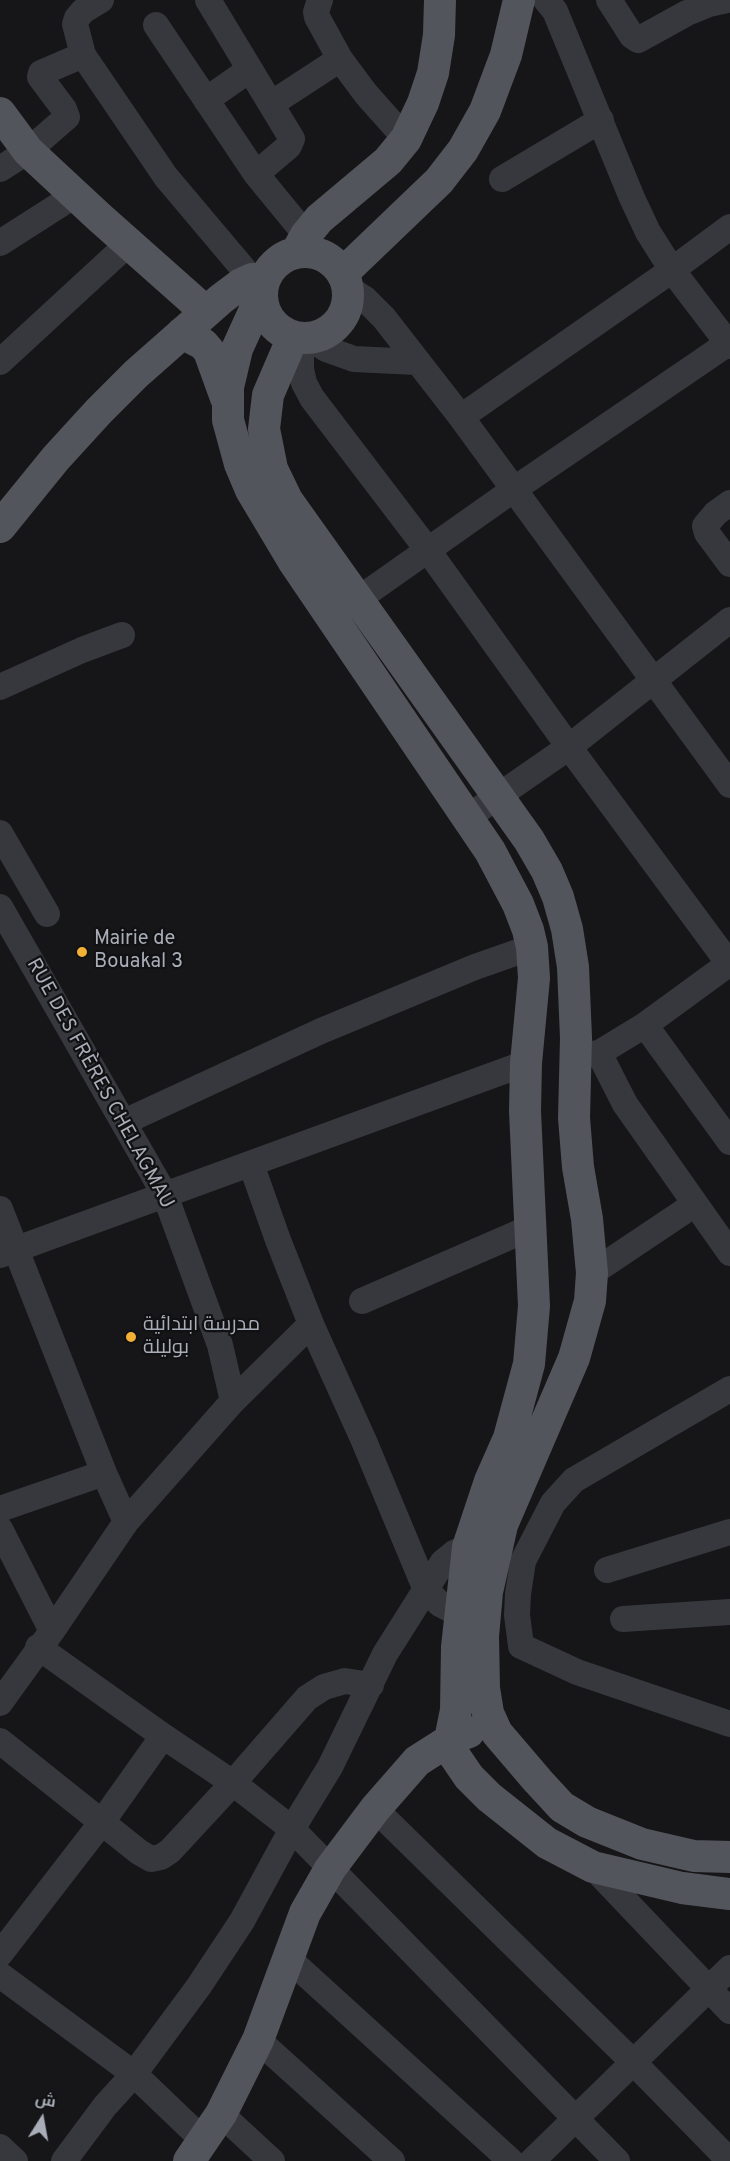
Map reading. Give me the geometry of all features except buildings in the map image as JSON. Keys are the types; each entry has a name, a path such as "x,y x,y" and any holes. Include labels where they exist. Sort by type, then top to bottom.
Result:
{"main road":[{"path":"440,0 439,35 433,73 423,103 406,139 388,161 338,202 301,244 272,267 260,284 231,369 227,403 228,420 240,464 251,490 294,562 490,851 518,904 532,948 534,978 527,1058 527,1160 534,1306 529,1364 509,1438 490,1481 468,1547 457,1647 456,1710 450,1740 454,1755 469,1777 511,1814 547,1843 593,1867 682,1888 730,1894"},
{"path":"346,281 439,181 463,150 485,111 506,55 519,0"},
{"path":"0,113 28,151 129,243 192,324 208,351 227,403"},
{"path":"192,324 296,336 327,333 340,321 348,306 346,281 331,260 314,253 301,244"},
{"path":"0,526 56,458 136,374 241,284 260,284"},
{"path":"260,284 264,307 270,320 296,336"},
{"path":"296,336 268,395 264,429 272,469 287,500 529,840 547,871 558,897 567,929 573,967 581,1056 574,1118 592,1273 590,1301 574,1358 502,1525 487,1592 483,1636 484,1688 488,1713 497,1733 538,1781 562,1807 586,1822 642,1844 694,1856 730,1857"},
{"path":"527,1058 552,1030 581,1056"},
{"path":"527,1058 537,1081 550,1084 581,1056"},
{"path":"196,2150 222,2114 258,2040 304,1913 330,1869 375,1809 417,1761 466,1732 497,1733"},
{"path":"511,1814 538,1781"}],"street":[{"path":"101,0 76,18 75,24 84,55 166,177 260,284"},
{"path":"208,0 249,70 289,131 292,142 256,174"},
{"path":"320,0 316,12 317,17 340,59 366,94 406,139"},
{"path":"609,0 632,36 638,40 687,13 709,4 728,0"},
{"path":"357,600 513,490 729,344 672,270 648,232 601,120 558,4"},
{"path":"156,25 301,244"},
{"path":"0,169 28,151 67,117 64,109 40,75 44,71 84,55"},
{"path":"271,104 340,59"},
{"path":"206,100 249,70"},
{"path":"502,179 601,120"},
{"path":"0,243 75,195"},
{"path":"461,417 672,270 730,226"},
{"path":"0,362 129,243"},
{"path":"346,281 384,318 461,417 730,784"},
{"path":"296,336 354,358 417,362"},
{"path":"296,336 304,383 312,398 428,549 569,747 730,964 645,1025 581,1056 625,1104 730,1252"},
{"path":"730,503 716,513 705,526 707,533 730,564"},
{"path":"468,816 569,747 730,620"},
{"path":"0,687 82,650 122,635"},
{"path":"0,833 46,914"},
{"name":"RUE DES FRÈRES CHELAGMAU","path":"0,908 165,1195 220,1345 232,1401"},
{"path":"124,1122 321,1031 475,967 532,948"},
{"path":"645,1025 730,1142"},
{"path":"8,1252 251,1164 527,1058"},
{"path":"251,1164 278,1240 312,1324 426,1590 441,1604 460,1614"},
{"path":"592,1273 695,1204"},
{"path":"0,1209 8,1252 126,1522"},
{"path":"362,1301 532,1227"},
{"path":"0,1703 126,1522 232,1401 312,1324"},
{"path":"521,1647 517,1615 523,1562 554,1503 574,1480 730,1389"},
{"path":"0,1509 104,1473"},
{"path":"0,1529 45,1639 163,1736 233,1783 292,1828 617,2161"},
{"path":"607,1570 730,1532"},
{"path":"64,2161 105,2106 134,2074 199,1986 242,1921 292,1828 330,1767 385,1654 443,1562 454,1553 468,1547"},
{"path":"622,1619 730,1612"},
{"path":"483,1636 521,1647 577,1672 730,1724"},
{"path":"0,1742 139,1852 151,1859 170,1851 233,1783 306,1698 324,1687 345,1680 370,1685"},
{"path":"0,1954 102,1822 163,1736"},
{"path":"375,1809 633,2062 730,2161"},
{"path":"593,1867 730,2011"},
{"path":"289,1959 511,2161"},
{"path":"532,2161 730,1968"},
{"path":"0,1974 134,2074 196,2150"},
{"path":"258,2040 392,2161"},
{"path":"222,2114 272,2161"},
{"path":"0,2147 15,2161"}],"place":[{"name":"Mairie de Bouakal 3","path":"82,952"},
{"name":"مدرسة ابتدائية بوليلة","path":"131,1337"}]}
